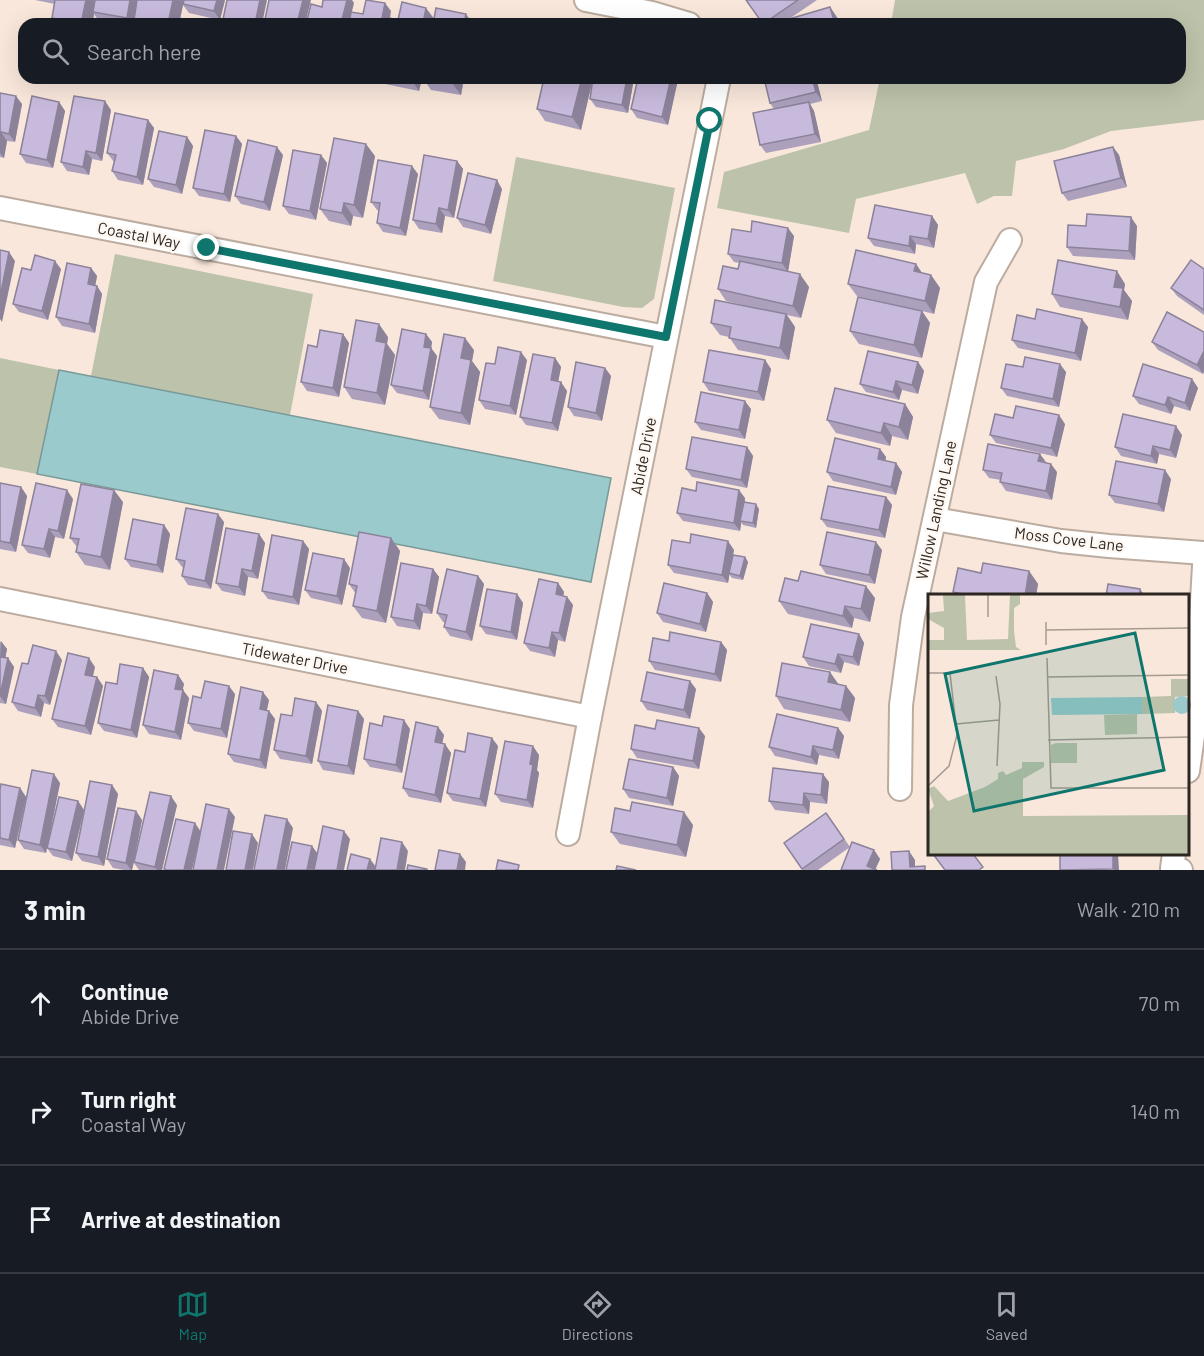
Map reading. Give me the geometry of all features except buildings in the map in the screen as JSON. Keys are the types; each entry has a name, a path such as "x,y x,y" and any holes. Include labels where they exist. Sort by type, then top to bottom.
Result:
{"street":[{"path":"586,0 669,18"},
{"name":"Abide Drive","path":"568,834 718,84"},
{"name":"Coastal Way","path":"0,208 666,337"},
{"name":"Willow Landing Lane","path":"900,789 901,705 913,617 986,282 1010,240"},
{"name":"Moss Cove Lane","path":"935,519 1061,541 1204,553"},
{"path":"1189,765 1196,722 1204,566"},
{"name":"Tidewater Drive","path":"0,599 590,717"}],"green space":[{"path":"895,0 1204,0 1204,120 1111,131 1064,149 1016,161 1012,196 994,196 977,204 965,173 856,199 849,233 717,208 724,172 869,130 879,84 1186,84 1186,18 892,18"},
{"path":"516,157 675,188 654,299 642,308 623,307 493,281"},
{"path":"115,254 313,294 290,415 91,376"},
{"path":"0,358 59,370 37,474 0,467"}],"water":[{"path":"59,370 611,478 591,582 37,474"}],"route":[{"path":"207,248 666,337 710,121"}]}
